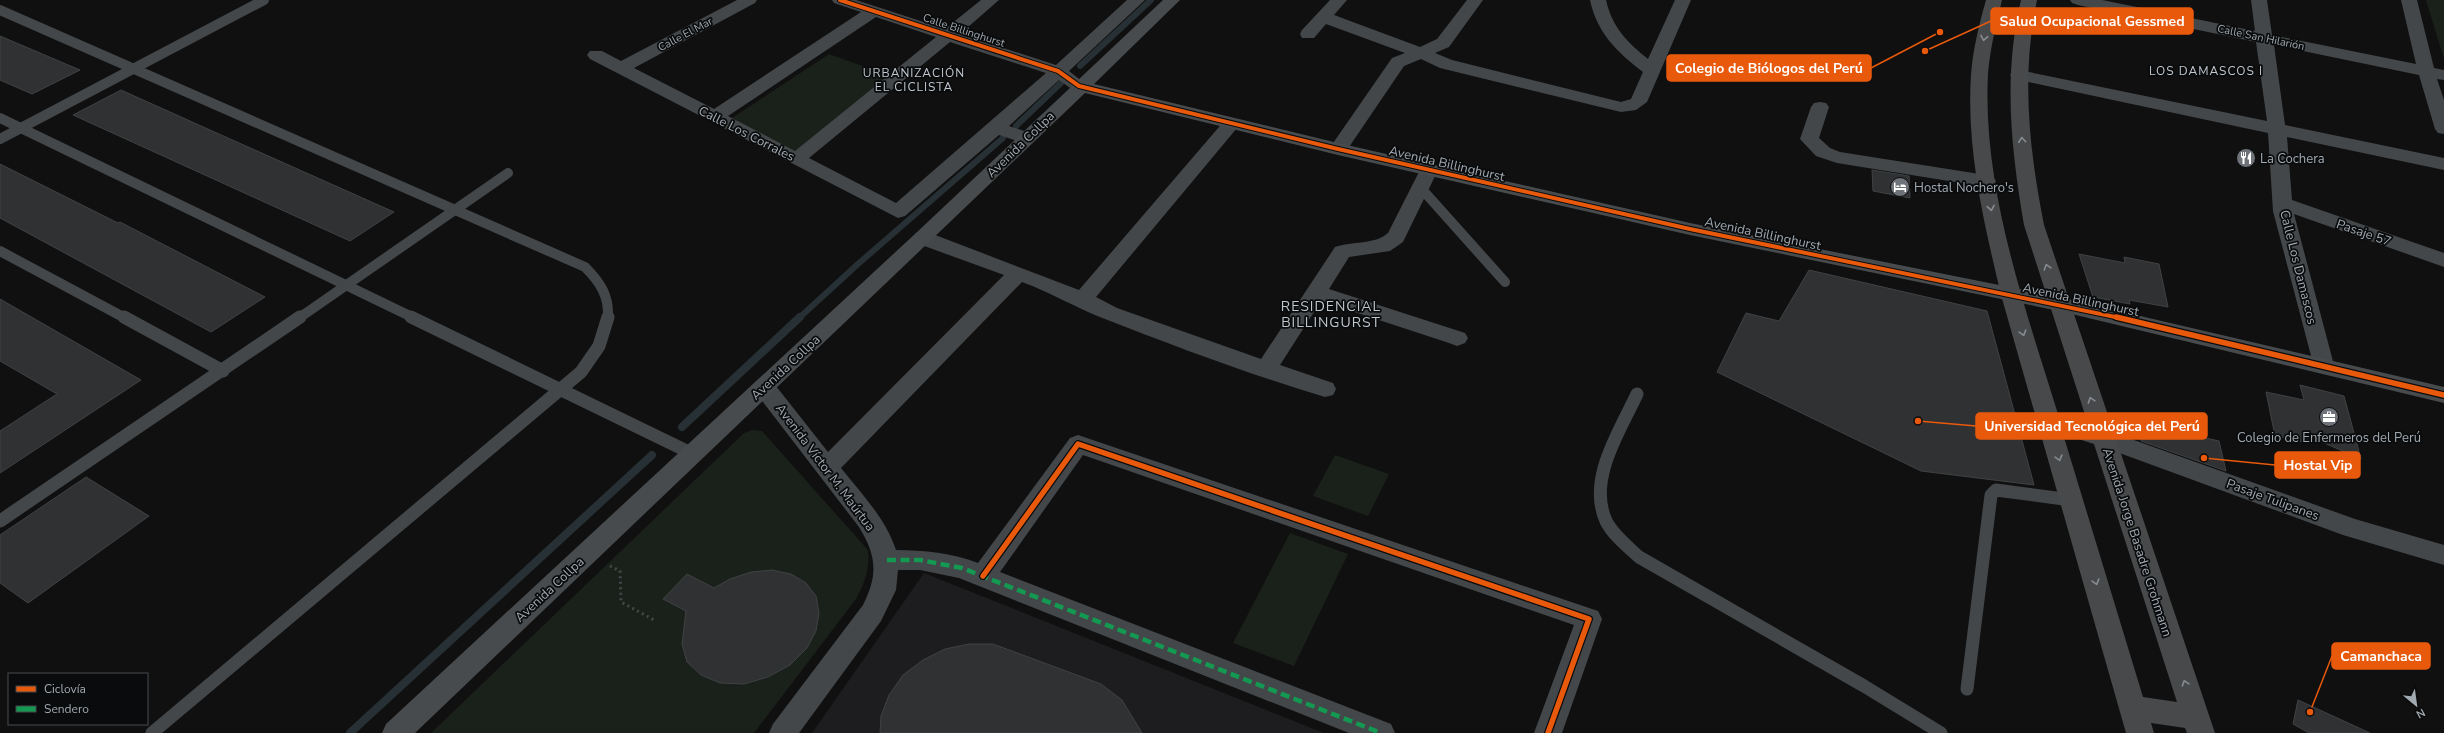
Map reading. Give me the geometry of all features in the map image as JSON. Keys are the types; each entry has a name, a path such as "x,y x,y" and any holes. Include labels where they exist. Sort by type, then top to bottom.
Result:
{"highway":[{"path":"1994,0 1982,52 1978,99 1986,181 2011,295 2136,721 2199,725"},
{"name":"Avenida Jorge Basadre Grohmann","path":"2029,0 2021,38 2019,75 2027,186 2034,225 2103,438 2199,725"},
{"path":"2048,420 2103,438"}],"street":[{"name":"Calle El Mar","path":"621,68 749,0"},
{"name":"Calle Billinghurst","path":"840,0 1058,71 1079,86"},
{"path":"796,159 990,0"},
{"path":"1026,138 996,128 1137,0"},
{"name":"Avenida Collpa","path":"396,733 922,238 1079,86 1172,0"},
{"path":"1308,34 1339,0"},
{"path":"1338,149 1398,62 1443,43 1475,0"},
{"path":"1598,0 1601,17 1615,40 1652,71"},
{"path":"1323,17 1421,53 1446,64 1621,107 1630,106 1638,102 1683,0"},
{"name":"Calle San Hilarión","path":"2078,0 2444,75"},
{"name":"Calle Los Damascos","path":"2259,0 2277,130 2284,204 2283,211 2323,365"},
{"path":"2409,0 2426,71 2444,129"},
{"path":"715,117 874,11"},
{"name":"Calle Los Corrales","path":"596,55 898,212 996,128"},
{"path":"2019,75 2444,164"},
{"name":"Avenida Billinghurst","path":"1079,86 1338,149 1425,179 1690,229 2059,304 2323,365 2444,395"},
{"path":"1820,107 1809,139 1823,152 1837,157 1986,181"},
{"path":"1082,300 1231,124"},
{"path":"1266,370 1342,252 1361,246 1382,248 1388,246 1396,236 1425,179"},
{"name":"Pasaje 57","path":"2284,204 2444,260"},
{"path":"922,238 1054,286 1082,300 1173,337 1325,389"},
{"path":"828,467 1018,273"},
{"path":"1316,292 1457,338"},
{"name":"Avenida Víctor M. Maúrtua","path":"764,387 868,520 882,541 887,560 883,590 872,613 783,733"},
{"name":"Pasaje Tulipanes","path":"2103,438 2352,528 2444,555"},
{"path":"983,576 1078,444 1589,619 1548,733"},
{"path":"887,560 920,560 962,568 1381,733"}],"lane":[{"path":"0,139 264,0"},
{"path":"0,10 584,267 599,281 605,292 609,311 605,335 595,355 581,372 560,388 152,733"},
{"path":"0,118 345,286 560,388 693,454"},
{"path":"0,521 223,370 508,173"},
{"path":"1425,179 1505,282"},
{"path":"0,251 223,370"},
{"path":"1637,394 1604,468 1600,486 1602,508 1606,520 1616,536 1639,556 1858,682 1941,733"},
{"path":"1967,689 1991,495 1996,490 2071,500"}],"path":[{"path":"610,566 620,572 621,602 656,621"}],"shaded area":[{"path":"2426,0 2444,0 2444,59"},
{"path":"829,54 896,78 796,157 729,120"},
{"path":"752,430 762,431 868,550 866,575 856,599 754,733 431,733 744,433"},
{"path":"1335,455 1389,474 1368,516 1313,496"},
{"path":"1290,533 1348,554 1294,666 1233,643"},
{"path":"924,573 1324,733 812,733"}],"building":[{"path":"0,36 80,70 32,94 0,80"},
{"path":"121,90 394,212 350,241 73,115"},
{"path":"0,164 118,223 120,222 265,297 211,332 0,218"},
{"path":"1872,170 1909,176 1910,198 1873,191"},
{"path":"2079,254 2125,263 2124,257 2159,264 2168,307 2129,300 2130,304 2093,297"},
{"path":"1809,270 1987,311 2034,485 1921,471 1717,372 1746,313 1779,321"},
{"path":"0,299 141,380 0,473 0,431 57,394 0,361"},
{"name":"Colegio de Enfermeros del Perú","path":"2300,385 2344,396 2361,459 2306,435 2308,443 2275,436 2266,392 2304,400"},
{"path":"2140,423 2219,441 2226,471 2141,441"},
{"path":"86,477 149,516 28,603 0,583 0,535"},
{"path":"772,570 791,574 806,583 816,596 819,613 816,631 807,648 790,665 768,677 744,684 720,683 701,675 687,662 682,644 686,611 663,599 687,574 714,588 730,579 751,572"},
{"path":"969,644 993,644 1101,684 1122,700 1142,733 880,733 881,716 889,695 903,675 923,660 945,649"},
{"path":"2298,700 2370,733 2309,733 2293,724"}],"waterway":[{"path":"1080,66 1151,0"},
{"path":"1016,126 1062,82"},
{"path":"799,318 858,264 1003,138"},
{"path":"682,427 800,317"},
{"path":"350,733 652,455"}],"marked path":[{"path":"887,560 920,560 962,568 1381,733"}],"cycle path":[{"path":"840,0 1058,71 1079,86 1338,149 1690,229 2059,304 2444,395"},
{"path":"983,576 1078,444 1589,619 1548,733"}],"place":[{"name":"Colegio de Biólogos del Perú","path":"1940,32"},
{"name":"Salud Ocupacional Gessmed","path":"1925,51"},
{"name":"La Cochera","path":"2246,158"},
{"name":"Hostal Nochero's","path":"1900,187"},
{"name":"Colegio de Enfermeros del Perú","path":"2329,417"},
{"name":"Universidad Tecnológica del Perú","path":"1918,421"},
{"name":"Hostal Vip","path":"2204,458"},
{"name":"Camanchaca","path":"2310,712"}],"district":[{"name":"LOS DAMASCOS I","path":"2206,71"},
{"name":"URBANIZACIÓN EL CICLISTA","path":"914,80"},
{"name":"RESIDENCIAL BILLINGURST","path":"1331,314"}]}
